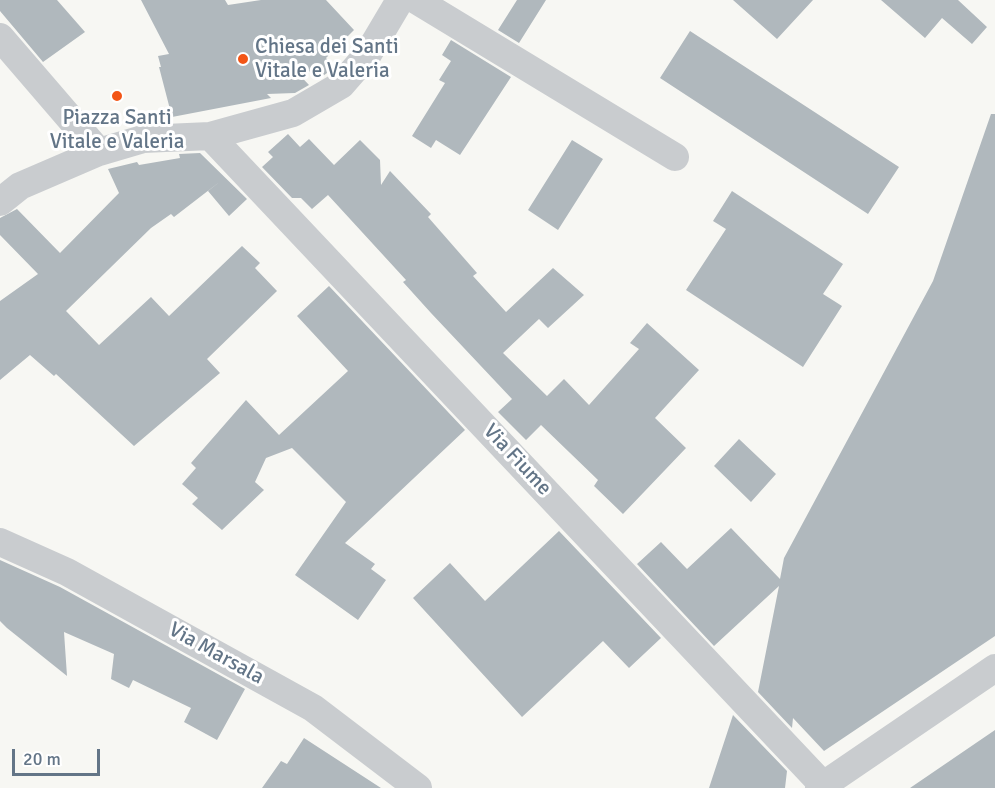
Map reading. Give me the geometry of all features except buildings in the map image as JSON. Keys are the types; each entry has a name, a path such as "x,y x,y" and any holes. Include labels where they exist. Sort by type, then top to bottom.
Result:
{"street":[{"path":"2,200 20,186 99,152 143,139 210,136 293,113 341,85 368,54 400,0"},
{"path":"416,0 675,157"},
{"path":"0,38 99,152"},
{"name":"Via Fiume","path":"210,136 821,787"},
{"name":"Via Marsala","path":"0,542 67,572 313,708 418,788"},
{"path":"821,787 995,668"}],"place":[{"name":"Chiesa dei Santi Vitale e Valeria","path":"243,59"},
{"name":"Piazza Santi Vitale e Valeria","path":"117,96"}]}
